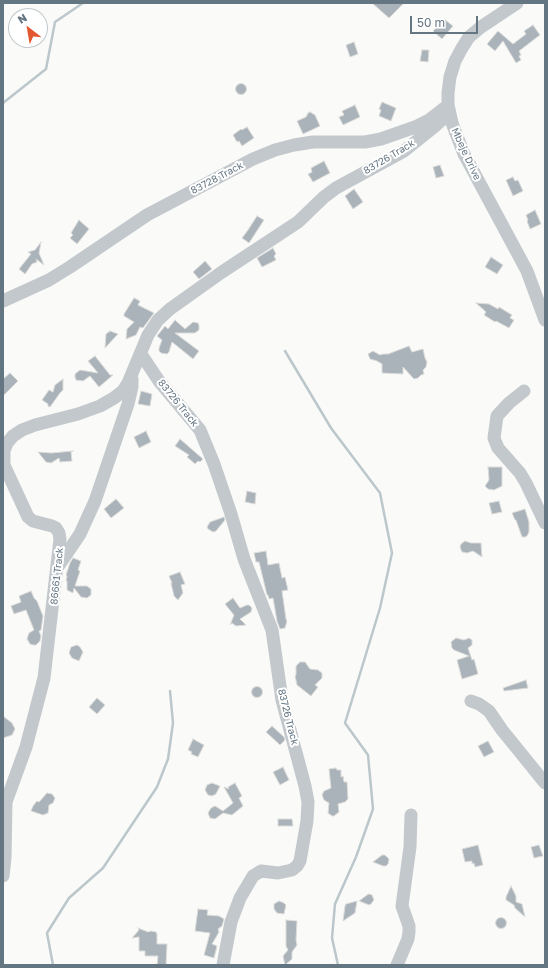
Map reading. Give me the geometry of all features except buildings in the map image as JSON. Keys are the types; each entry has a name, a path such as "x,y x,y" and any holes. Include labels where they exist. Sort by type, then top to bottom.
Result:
{"street":[{"name":"Mbeje Drive","path":"517,3 481,27 469,37 455,61 450,77 448,93 449,109 456,136 464,154 540,296 545,320"},
{"name":"83728 Track","path":"3,301 49,280 147,215 253,159 275,150 313,142 365,142 381,139 415,127 449,109"},
{"name":"83726 Track","path":"223,965 231,922 240,898 250,880 261,871 278,873 292,870 300,861 307,821 308,802 282,700 272,630 244,559 231,514 204,438 200,430 159,381 141,354 148,335 158,320 170,309 222,272 298,222 324,197 336,188 404,150 434,128 449,109"},
{"name":"86661 Track","path":"3,876 5,858 6,802 26,747 44,678 58,567 60,539 56,528 33,521 28,517 4,465 4,451 7,443 13,436 22,430 100,406 114,398 123,391 128,383 141,354"},
{"path":"58,567 80,534 95,501 128,404 132,387 132,376"},
{"path":"524,391 509,403 497,416 494,427 494,438 498,448 520,473 526,483 545,523"},
{"path":"472,701 489,711 502,730 545,783"},
{"path":"397,965 408,940 409,932 409,926 402,906 410,847 411,816"}],"waterway":[{"path":"3,103 46,69 55,22 83,3"},
{"path":"285,351 331,428 380,493 392,553 380,608 345,723 368,755 373,809 356,857 335,904 332,938 338,965"},
{"path":"53,965 47,933 69,898 103,868 157,787 168,759 173,723 170,691"}]}
